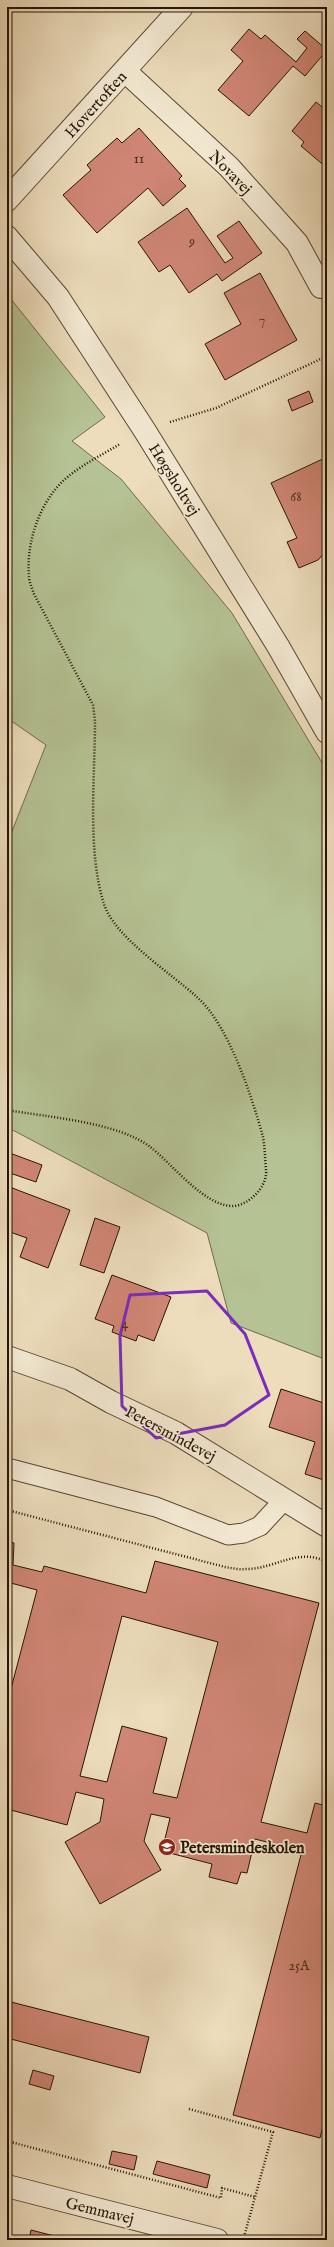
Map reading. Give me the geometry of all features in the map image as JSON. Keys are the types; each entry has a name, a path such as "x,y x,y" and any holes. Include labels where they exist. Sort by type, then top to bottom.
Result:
{"street":[{"name":"Hovertoften","path":"7,200 182,7"},
{"name":"Novavej","path":"125,71 229,167 297,243 321,287"},
{"name":"Høgsholtvej","path":"7,237 58,297 145,431 278,646 327,732"},
{"name":"Petersmindevej","path":"7,1357 70,1379 111,1402 176,1433 327,1526"},
{"name":"Gemmavej","path":"7,2186 217,2240"}],"lane":[{"path":"7,1468 156,1507 228,1535 244,1533 260,1526 285,1499"}],"path":[{"path":"7,1110 90,1125 128,1135 148,1146 209,1198 222,1205 236,1206 249,1201 261,1188 267,1175 263,1139 242,1075 214,1016 199,999 129,939 115,924 104,905 94,859 95,721 93,705 34,594 29,577 30,547 38,518 49,499 64,480 99,456 145,431 216,408 327,356"},
{"path":"7,1510 225,1567 247,1570 298,1556 316,1556 327,1562"},
{"path":"189,2109 273,2132 244,2240"},
{"path":"7,2141 221,2198 222,2188 255,2197"}],"highlighted area":[{"path":"207,1291 245,1334 269,1395 225,1425 156,1438 122,1406 120,1336 130,1295"}],"green space":[{"path":"7,294 105,417 72,441 121,479 232,613 327,771 327,1360 231,1323 207,1233 7,1127 7,844 46,745 7,718"}],"building":[{"path":"249,29 261,39 265,35 296,62 307,48 297,39 305,31 327,50 305,76 293,66 249,116 218,90 243,61 231,50"},
{"path":"316,102 327,111 327,168 301,146 304,142 292,131"},
{"path":"139,128 182,176 179,179 186,186 163,206 148,188 97,233 63,195 91,170 87,165 117,138 122,143"},
{"path":"187,208 225,263 233,258 217,236 239,221 262,253 222,281 217,274 189,293 170,265 159,272 138,242"},
{"path":"260,273 297,340 225,380 205,344 241,324 224,293"},
{"path":"309,391 313,402 292,411 288,400"},
{"path":"327,457 327,550 318,560 299,568 287,542 297,538 271,483"},
{"path":"7,1152 42,1165 36,1182 7,1172"},
{"path":"7,1186 70,1210 48,1268 20,1257 27,1238 7,1231"},
{"path":"95,1218 120,1227 104,1273 80,1265"},
{"path":"112,1275 171,1297 154,1341 138,1335 136,1341 112,1332 114,1326 95,1319"},
{"path":"281,1389 327,1404 327,1481 305,1474 315,1442 269,1427"},
{"path":"7,1541 14,1543 13,1565 42,1572 44,1566 146,1593 155,1561 319,1603 261,1822 307,1833 315,1803 327,1806 327,2111 320,2138 233,2115 302,1851 255,1839 247,1873 241,1872 237,1884 209,1877 212,1864 162,1851 170,1818 151,1814 144,1841 161,1870 100,1904 65,1842 100,1822 104,1799 76,1792 67,1825 7,1809 7,1704 37,1590 7,1582","holes":["122,1616 218,1642 177,1798 153,1793 167,1738 122,1726 107,1782 80,1776"]},
{"path":"7,2001 149,2037 140,2073 7,2038"},
{"path":"33,2070 54,2076 50,2090 29,2084"},
{"path":"112,2151 137,2156 134,2170 109,2164"},
{"path":"157,2161 210,2175 207,2188 153,2174"},
{"path":"31,2230 70,2240 29,2240"}],"place":[{"name":"Petersmindeskolen","path":"167,1847"}]}
